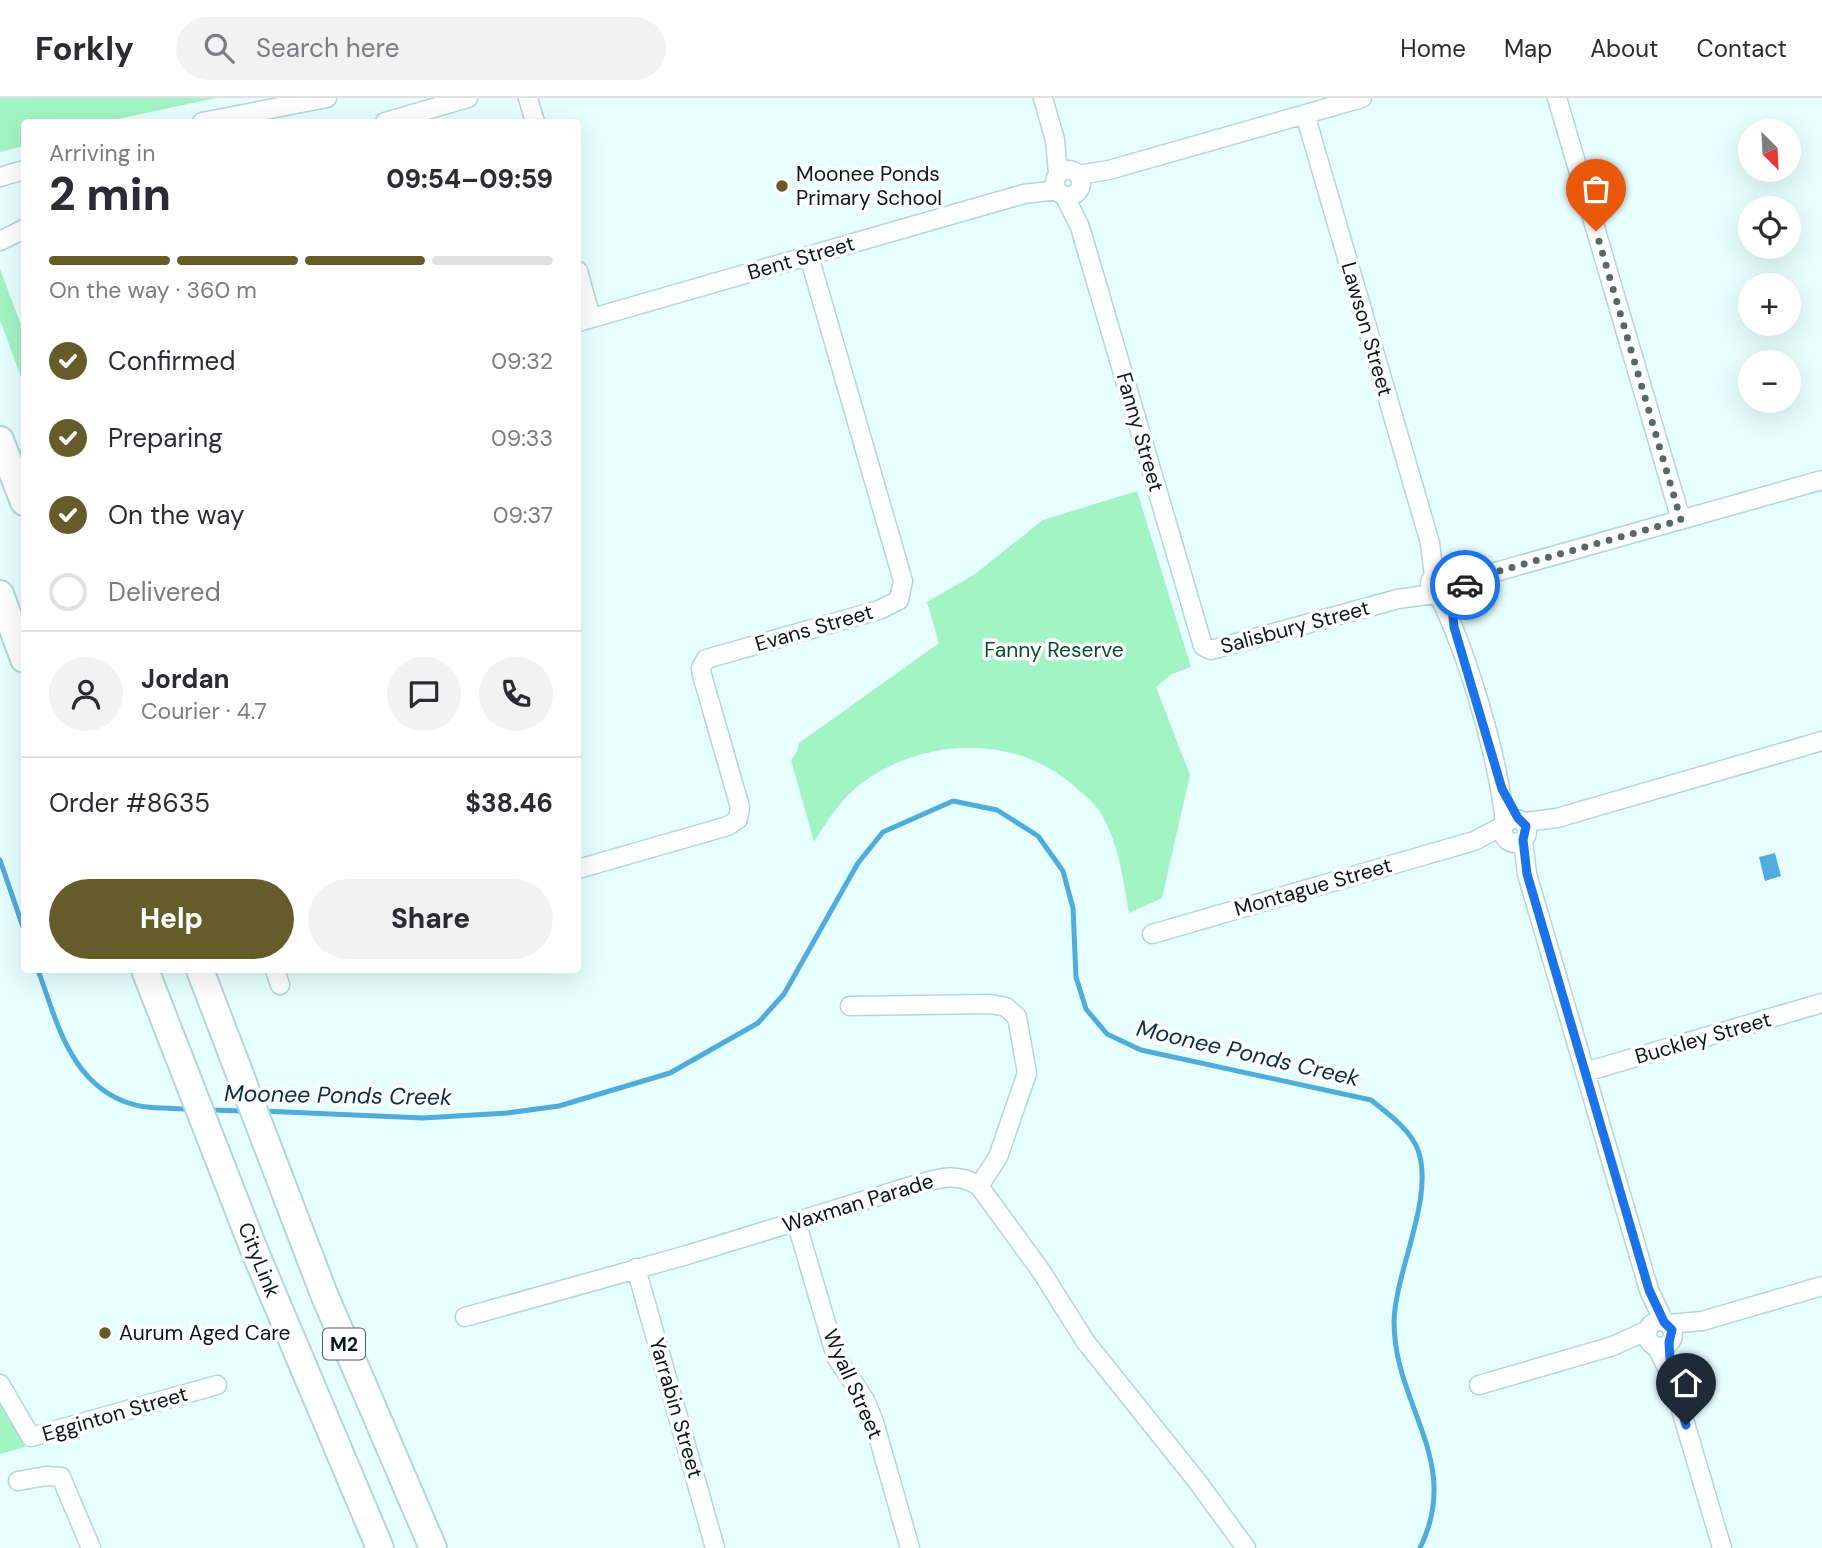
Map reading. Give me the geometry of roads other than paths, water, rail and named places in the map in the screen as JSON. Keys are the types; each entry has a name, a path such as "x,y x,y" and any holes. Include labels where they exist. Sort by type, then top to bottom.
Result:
{"highway":[{"path":"0,440 21,494"},
{"path":"0,594 21,651"},
{"name":"CityLink","path":"146,973 324,1421 380,1548"},
{"name":"M2","path":"201,973 367,1400 433,1548"}],"street":[{"path":"218,119 327,98"},
{"path":"395,119 468,98"},
{"path":"528,98 534,119"},
{"name":"Fanny Street","path":"1043,98 1200,638"},
{"name":"Bent Street","path":"584,320 1362,98"},
{"path":"1557,98 1681,520"},
{"name":"Lawson Street","path":"1305,114 1722,1548"},
{"path":"0,177 21,171"},
{"path":"0,241 21,230"},
{"name":"Evans Street","path":"581,868 728,826 738,819 740,807 702,674 701,668 706,659 879,610 900,600 903,581 809,256"},
{"path":"581,296 584,320"},
{"name":"Salisbury Street","path":"1200,638 1203,646 1211,650 1822,480"},
{"name":"Montague Street","path":"1152,934 1822,741"},
{"name":"Buckley Street","path":"1585,1072 1822,1003"},
{"path":"850,1006 991,1004 1012,1012 1020,1029 1027,1073 998,1157 979,1186 1041,1271 1085,1341 1197,1481 1246,1548"},
{"name":"Waxman Parade","path":"465,1317 945,1177 967,1178 979,1186"},
{"name":"Wyall Street","path":"796,1221 836,1357 865,1400 874,1422 910,1548"},
{"name":"Yarrabin Street","path":"636,1268 715,1548"},
{"path":"1479,1385 1822,1286"},
{"name":"Egginton Street","path":"0,1384 31,1437 217,1385"},
{"path":"18,1481 46,1476 61,1477 91,1548"}],"water":[{"path":"1775,853 1781,876 1765,881 1759,857"}],"waterway":[{"name":"Moonee Ponds Creek","path":"262,1111 423,1118 507,1113 559,1106 670,1073 758,1023 784,994 858,863 883,832 953,801 997,810 1038,836 1063,871 1073,908 1076,977 1086,1009 1107,1034 1141,1050 1371,1100 1410,1135 1418,1150 1422,1190 1396,1302 1394,1322 1404,1381 1431,1460 1434,1488 1431,1517 1420,1548"},
{"name":"Moonee Ponds Creek","path":"0,860 21,921"},
{"name":"Moonee Ponds Creek","path":"39,973 67,1046 89,1078 105,1091 131,1104 192,1109"},
{"name":"Moonee Ponds Creek","path":"209,1110 245,1111"}],"place":[{"name":"Moonee Ponds Primary School","path":"782,186"},
{"name":"Aurum Aged Care","path":"105,1333"}],"park label":[{"name":"Fanny Reserve","path":"1054,650"}]}
